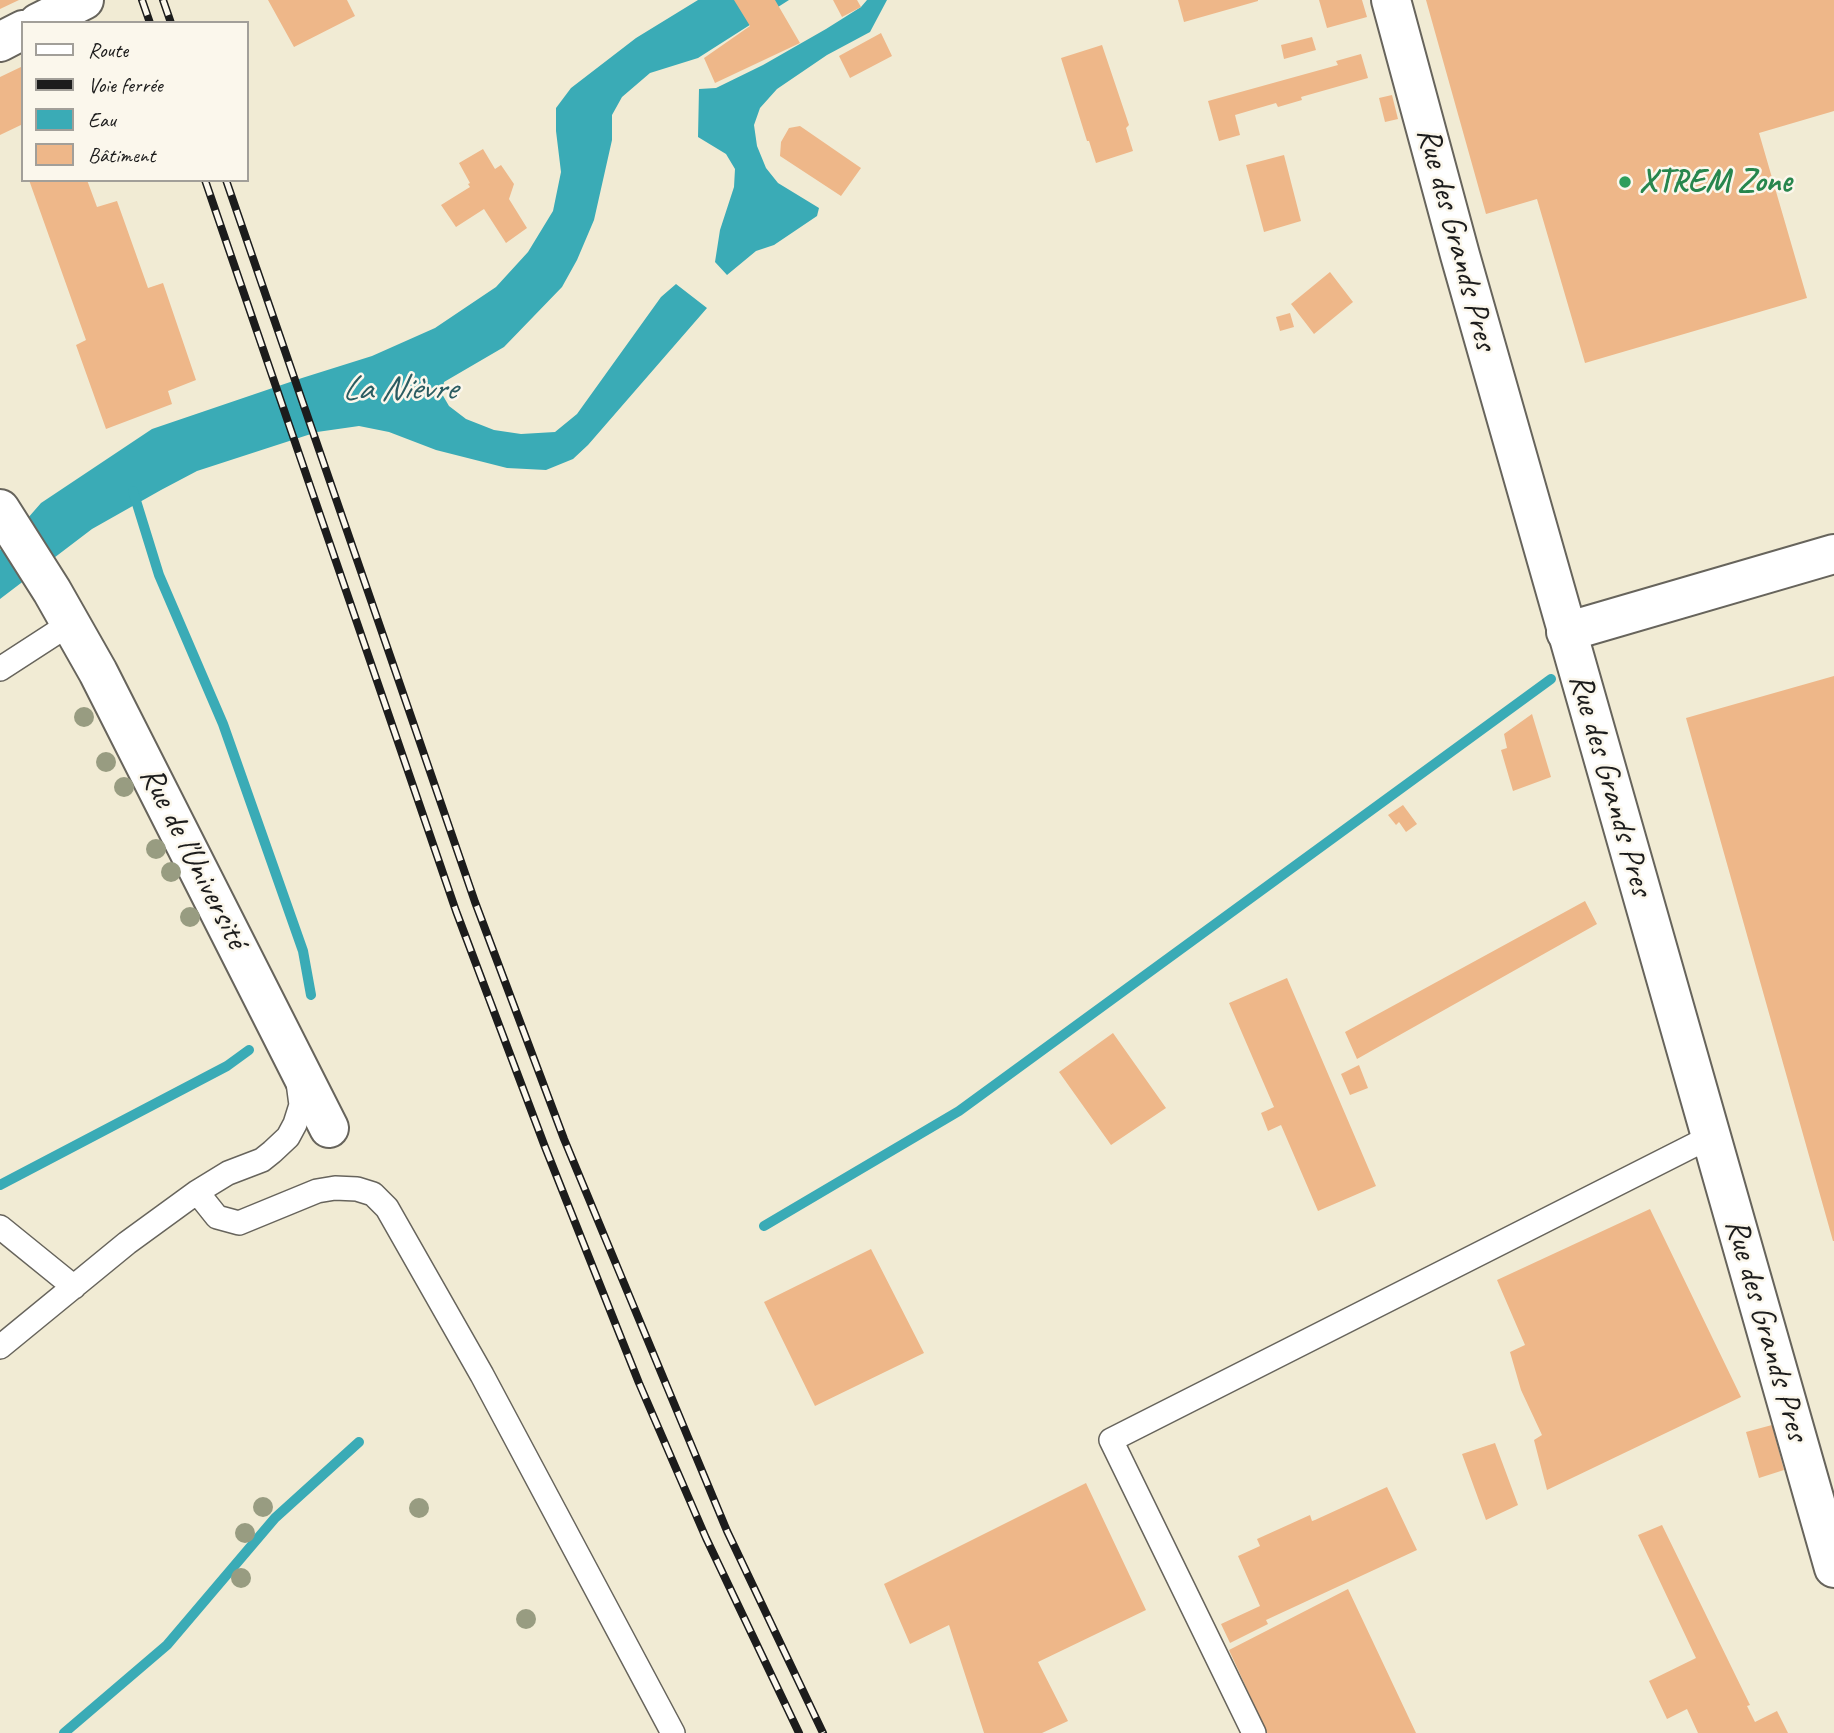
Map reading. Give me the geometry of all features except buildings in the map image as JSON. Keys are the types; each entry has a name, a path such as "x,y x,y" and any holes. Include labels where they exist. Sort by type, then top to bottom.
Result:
{"street":[{"path":"42,21 84,0"},
{"name":"Rue des Grands Pres","path":"1391,0 1463,269 1834,1568"},
{"path":"0,41 21,31"},
{"name":"Rue de l'Université","path":"0,527 61,607 99,672 329,1128"},
{"path":"1566,632 1834,554"}],"lane":[{"path":"0,670 61,607"},
{"path":"0,1347 127,1243 197,1192 228,1173 262,1160 288,1137 301,1105 295,1061"},
{"path":"1254,1733 1111,1440 1710,1137"},
{"path":"197,1192 217,1217 239,1223 317,1191 335,1188 357,1189 373,1194 387,1208 488,1387 673,1733"},
{"path":"0,1227 74,1287"}],"water":[{"name":"La Nièvre","path":"698,0 789,0 698,58 650,73 622,97 612,115 612,140 594,220 562,287 504,347 444,382 442,394 449,406 466,419 494,430 521,434 555,432 577,414 661,297 676,284 707,308 573,459 546,470 507,468 436,450 389,432 359,426 317,432 197,471 92,529 0,599 0,550 41,503 152,429 372,356 435,328 496,287 528,252 553,211 561,172 556,108 571,88 636,38"},
{"path":"867,0 887,0 870,32 827,55 777,89 760,108 754,125 757,146 766,168 778,183 819,208 817,216 774,245 756,251 727,275 715,262 720,230 734,187 735,169 726,154 698,137 699,89 716,88 763,65 826,29 861,7"}],"waterway":[{"path":"133,491 159,575 223,724 303,951 311,995"},
{"path":"764,1226 959,1111 1551,679"},
{"path":"0,1185 227,1066 249,1050"},
{"path":"64,1733 167,1645 275,1518 359,1442"}],"railway":[{"path":"142,0 149,21"},
{"path":"163,0 170,21"},
{"path":"206,182 456,911 545,1147 639,1383 706,1538 799,1733"},
{"path":"227,182 475,902 564,1139 727,1531 823,1733"}],"place":[{"name":"XTREM Zone","path":"1625,182"}]}
